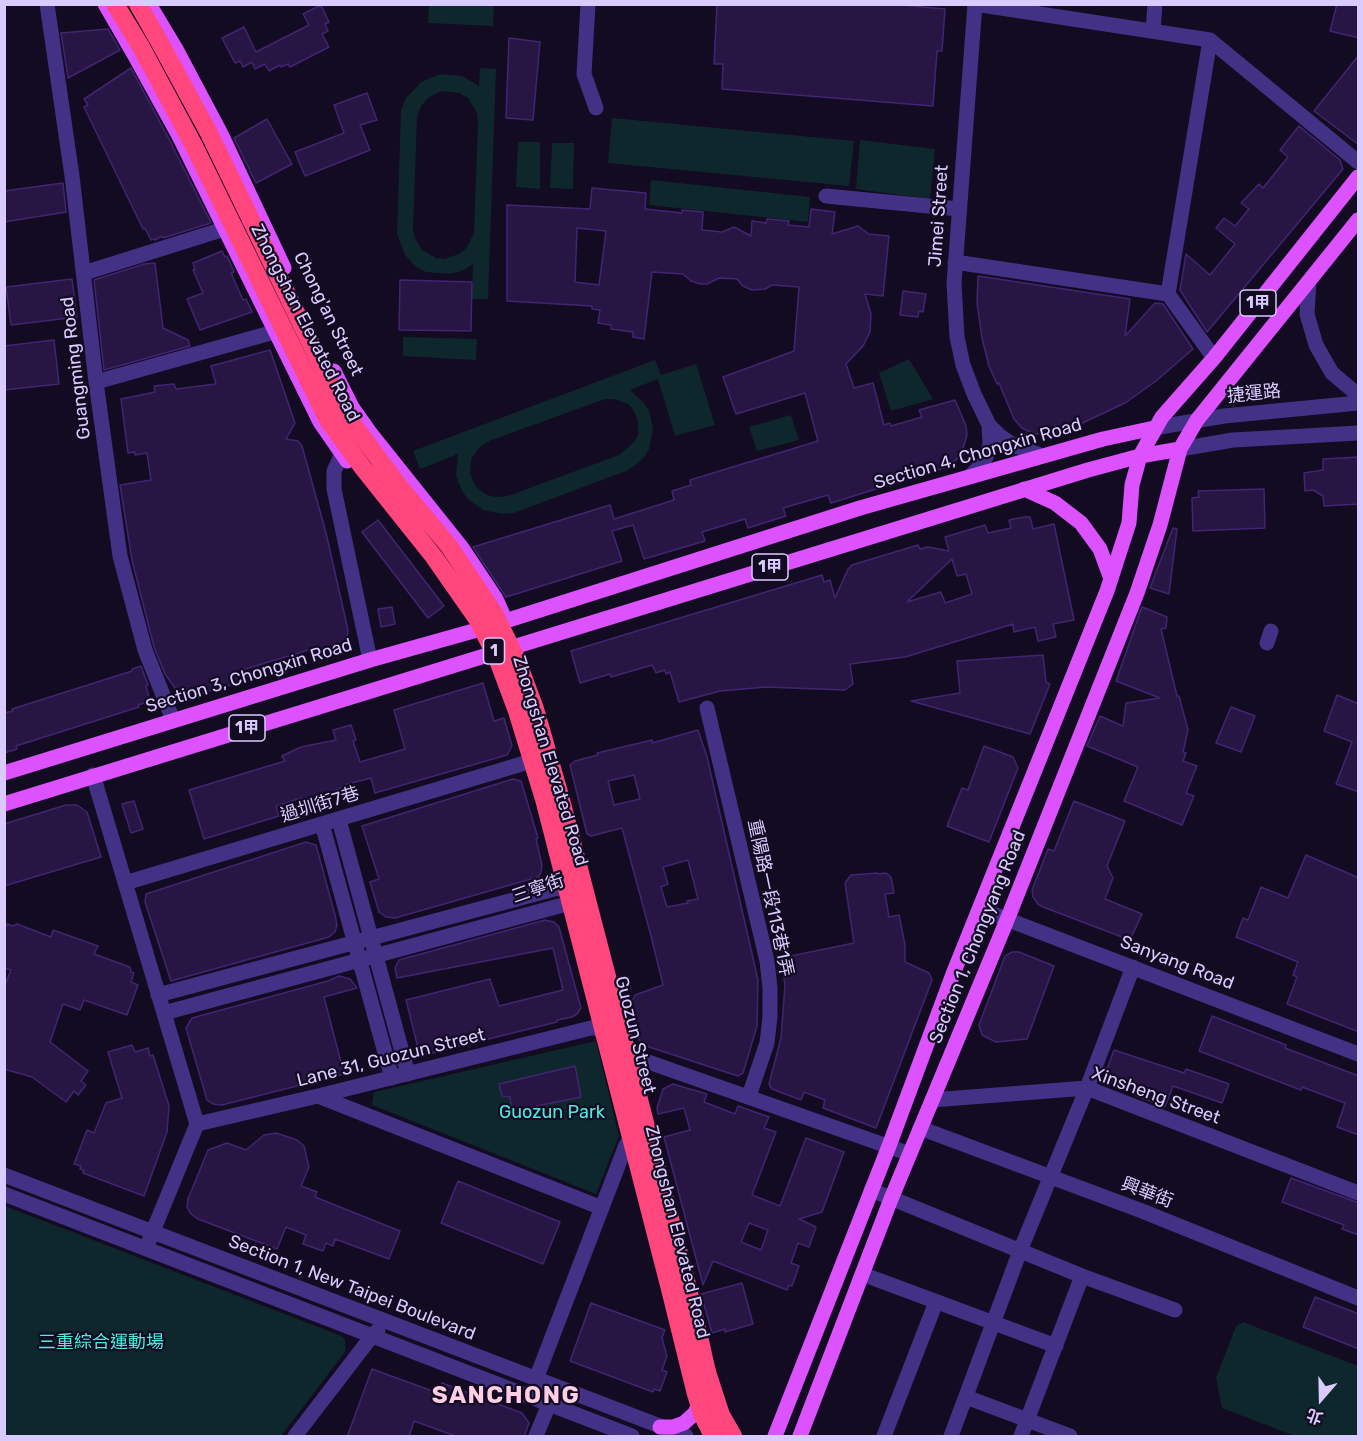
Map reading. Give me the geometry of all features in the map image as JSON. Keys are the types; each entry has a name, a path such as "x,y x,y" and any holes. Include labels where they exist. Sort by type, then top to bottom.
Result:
{"highway":[{"name":"Zhongshan Elevated Road","path":"115,4 189,136 328,420 440,565 478,620 498,660 517,711 544,800 693,1385 702,1414 713,1437"},
{"name":"Zhongshan Elevated Road","path":"138,4 209,134 344,412 386,470 449,546 494,613 516,658 535,709 560,796 687,1284 713,1396 733,1437"}],"main road":[{"name":"1","path":"105,4 173,125 320,422 477,630 500,671 523,737 540,748"},
{"name":"Chong'an Street","path":"149,4 176,49 221,134 352,406 370,434 462,548 496,599 505,621"},
{"name":"1甲","path":"1154,428 1214,358 1359,177"},
{"name":"1甲","path":"4,804 1024,489 1140,456 1180,449 1197,420 1359,220"},
{"name":"Section 4, Chongxin Road","path":"505,621 860,508 1103,439 1154,428"},
{"name":"Section 1, Chongyang Road","path":"775,1437 889,1146 953,974 1111,579 1129,523 1132,485 1140,456 1154,428"},
{"name":"Section 1, Chongyang Road","path":"800,1437 891,1199 1007,920 1137,593 1154,543 1180,449"},
{"path":"1024,489 1055,503 1081,522 1100,549 1111,579"},
{"name":"Section 3, Chongxin Road","path":"4,773 370,660 505,621"},
{"name":"Guozun Street","path":"505,621 516,646 545,732 540,748 718,1437"},
{"path":"627,1082 626,1068 629,1061 637,1058"},
{"path":"660,1427 673,1427 684,1423 695,1413 706,1389"},
{"path":"706,1389 712,1408 727,1437"}],"street":[{"name":"Guangming Road","path":"47,4 120,556 145,650 173,720"},
{"path":"588,4 584,74 596,108"},
{"path":"975,4 1210,40 1359,162"},
{"name":"Jimei Street","path":"969,477 983,463 990,445 989,425 963,365 954,314 955,262 975,4"},
{"path":"1153,31 1155,4"},
{"path":"1210,40 1168,294 1214,358"},
{"path":"826,196 959,209"},
{"path":"84,273 224,229 263,223"},
{"path":"955,262 1168,294"},
{"path":"1309,281 1307,314 1316,345 1332,373 1359,396"},
{"path":"96,382 274,332"},
{"name":"捷運路","path":"1154,428 1197,420 1359,403"},
{"name":"Jimei Street","path":"989,425 1013,445 1042,456"},
{"path":"1180,449 1233,440 1359,433"},
{"path":"342,454 334,471 334,489 370,660"},
{"name":"重陽路一段113巷1弄","path":"707,708 767,961 769,979 770,1017 767,1043 748,1096"},
{"name":"過圳街7巷","path":"125,883 525,763"},
{"path":"93,775 197,1124 146,1249"},
{"path":"339,820 408,1074"},
{"path":"322,824 392,1078"},
{"name":"三寧街","path":"158,995 558,888 579,897"},
{"name":"三寧街","path":"164,1013 563,905 579,897"},
{"name":"Sanyang Road","path":"980,909 1359,1054"},
{"path":"951,1437 1020,1251 1088,1088 1133,967"},
{"name":"Lane 31, Guozun Street","path":"197,1124 595,1027 617,1045"},
{"path":"617,1045 637,1058 910,1154"},
{"name":"Xinsheng Street","path":"932,1100 1088,1088 1359,1193"},
{"path":"318,1096 602,1208"},
{"path":"536,1437 549,1404 536,1379 626,1145 638,1125"},
{"name":"興華街","path":"920,1128 1142,1211 1359,1298"},
{"name":"Section 1, New Taipei Boulevard","path":"4,1175 686,1437"},
{"path":"871,1190 1082,1276 1175,1310"},
{"name":"Section 1, New Taipei Boulevard","path":"4,1194 632,1437"},
{"path":"862,1274 1056,1346"},
{"path":"1021,1437 1082,1276"},
{"path":"884,1437 936,1302"},
{"path":"295,1437 372,1336 388,1322"},
{"path":"966,1396 1070,1437"}],"green space":[{"path":"429,5 494,5 493,26 428,23"},
{"path":"480,68 496,69 488,299 472,299 473,264 462,271 450,274 426,272 415,266 405,255 397,234 401,110 406,98 421,82 440,74 462,76 479,86","holes":["441,91 459,93 468,98 477,113 478,122 474,233 466,249 444,259 436,258 422,250 413,230 417,117 421,106 428,98"]},
{"path":"612,118 854,141 849,186 608,163"},
{"path":"860,140 935,149 930,199 856,189"},
{"path":"518,142 540,142 540,189 516,187"},
{"path":"552,143 574,143 573,189 550,188"},
{"path":"651,180 810,197 808,222 649,205"},
{"path":"403,337 477,339 476,360 403,356"},
{"path":"909,359 933,399 891,411 879,373"},
{"path":"655,360 661,375 696,364 715,425 675,436 658,379 630,390 649,410 653,429 649,449 645,456 626,471 514,513 502,514 483,510 469,500 463,493 456,476 458,454 420,469 413,451","holes":["605,399 614,399 628,404 638,420 638,435 634,442 619,455 508,496 487,495 478,489 473,481 470,473 471,459 480,447 489,441"]},
{"path":"791,415 799,440 757,451 749,427"},
{"name":"Guozun Park","path":"596,1041 619,1136 596,1194 372,1105 374,1092"},
{"name":"三重綜合運動場","path":"5,1206 339,1335 345,1339 345,1352 281,1436 5,1436"},
{"path":"1243,1322 1358,1366 1358,1436 1295,1436 1222,1408 1216,1378 1236,1326"}],"building":[{"path":"717,4 890,4 945,9 942,51 937,51 933,106 722,89 723,64 714,64"},
{"path":"1337,4 1359,4 1359,38 1330,31"},
{"path":"321,5 329,22 325,24 328,31 322,34 329,47 290,67 288,64 281,67 280,65 269,71 265,64 255,69 252,62 243,67 240,61 235,63 222,38 244,27 256,52 309,25 303,14"},
{"path":"108,29 120,50 68,78 61,33"},
{"path":"509,38 540,42 533,120 506,118"},
{"path":"1359,55 1359,145 1314,111"},
{"path":"131,68 211,223 155,240 151,240 145,228 143,229 84,107 88,105 84,99"},
{"path":"367,93 377,120 360,125 370,150 305,176 295,152 344,133 334,105"},
{"path":"267,119 292,164 256,183 234,138"},
{"path":"1299,126 1340,160 1343,169 1207,332 1180,290 1186,254 1210,275 1235,244 1216,228 1224,218 1235,226 1249,209 1241,203 1259,184 1263,188 1288,157 1280,150"},
{"path":"63,183 66,212 4,222 4,191"},
{"path":"592,188 646,193 645,209 682,213 682,210 703,212 702,230 722,232 734,227 751,236 752,221 766,223 767,219 789,221 788,225 809,227 811,209 835,212 832,234 858,226 869,234 889,236 883,296 865,294 871,314 870,332 863,346 846,364 854,388 873,383 884,425 890,423 891,426 922,417 919,410 955,400 966,426 967,435 962,452 956,460 944,468 831,503 828,495 783,508 786,516 748,528 745,519 702,532 705,541 644,559 633,525 612,531 622,561 506,597 473,547 610,505 614,519 674,500 672,491 691,485 690,480 818,441 805,393 736,414 723,377 794,351 799,287 772,285 765,289 752,290 743,286 737,279 719,278 707,284 700,284 691,281 683,274 652,272 644,339 633,337 633,332 611,329 611,325 598,323 600,310 592,309 592,306 507,301 507,205 590,209","holes":["577,228 606,231 599,285 575,282"]},
{"path":"222,251 225,257 227,256 234,272 231,273 243,300 246,299 252,312 200,330 187,299 203,293 193,270 195,269 193,263"},
{"path":"155,263 163,328 188,340 190,346 104,370 94,280 144,264"},
{"path":"978,276 1130,299 1125,336 1155,303 1163,304 1193,349 1156,381 1125,403 1076,426 1049,434 1034,434 1022,428 1014,419 989,366 977,303"},
{"path":"72,279 77,317 11,325 6,287"},
{"path":"400,280 472,282 471,331 399,330"},
{"path":"903,291 926,294 923,312 919,311 918,317 900,315"},
{"path":"54,340 59,384 4,390 4,346"},
{"path":"270,350 295,423 286,439 298,441 302,446 326,533 348,630 347,638 341,649 335,653 319,658 315,648 242,670 245,681 184,698 165,674 154,647 132,560 120,485 151,480 147,453 135,455 135,452 128,453 121,399 155,392 154,386 174,384 176,389 216,384 211,366"},
{"path":"1359,457 1359,504 1324,506 1323,496 1313,490 1305,491 1304,473 1323,470 1323,459"},
{"path":"1264,489 1265,528 1193,531 1192,498 1199,497 1198,491"},
{"path":"1030,517 1033,529 1054,524 1074,620 1053,624 1056,637 1038,641 1035,627 1014,632 1013,624 905,657 850,664 853,684 845,690 766,687 720,691 679,702 670,672 666,674 665,670 656,673 652,665 580,683 571,651 822,575 824,582 830,580 835,598 852,565 918,545 920,549 928,547 949,551 945,537 985,525 988,533 1011,528 1009,520","holes":["952,559 957,576 966,574 972,594 945,603 941,592 907,602"]},
{"path":"378,520 444,606 428,618 362,532"},
{"path":"1173,528 1177,529 1169,594 1150,588"},
{"path":"392,607 395,624 381,627 378,609"},
{"path":"1142,607 1167,617 1166,628 1161,629 1177,696 1179,696 1188,730 1183,761 1197,766 1186,793 1194,796 1182,825 1124,801 1138,767 1087,746 1100,716 1123,726 1126,703 1160,698 1116,681"},
{"path":"1043,655 1046,682 1050,684 1030,734 911,701 960,693 957,661"},
{"path":"141,666 148,685 146,686 150,701 138,705 139,707 16,746 17,749 4,753 4,713 132,671"},
{"path":"483,683 494,721 504,718 512,746 507,755 375,793 371,778 348,784 325,796 298,799 276,806 279,816 204,839 189,790 285,761 282,756 301,747 336,740 333,730 351,725 356,740 353,741 360,762 405,749 394,710"},
{"path":"1337,695 1359,704 1359,792 1336,784 1352,742 1324,731"},
{"path":"1231,707 1255,716 1241,752 1216,743"},
{"path":"698,730 707,757 758,980 757,1026 743,1073 738,1076 646,1046 639,1040 630,1008 635,995 663,985 651,936 622,828 591,836 587,834 570,765 575,761 598,755 597,753 652,740 652,743","holes":["634,775 640,799 614,805 608,781","688,860 698,899 667,907 661,887 668,884 663,867"]},
{"path":"984,746 1013,757 1018,768 989,842 947,826 962,788 968,790"},
{"path":"513,779 521,781 538,838 536,839 542,865 538,877 395,918 386,917 379,912 370,882 379,879 362,826"},
{"path":"134,801 143,829 131,833 122,804"},
{"path":"1074,801 1125,821 1107,866 1113,878 1105,899 1142,914 1132,936 1122,937 1043,907 1033,897 1032,890 1048,849 1054,851"},
{"path":"66,805 77,805 87,812 101,857 4,886 4,824"},
{"path":"306,842 316,845 335,915 337,925 335,932 329,937 171,981 145,902 146,894"},
{"path":"1306,855 1359,878 1359,1032 1287,1004 1297,977 1293,975 1298,962 1236,937 1243,918 1248,920 1261,887 1288,898"},
{"path":"886,873 891,877 894,893 885,894 889,917 899,915 905,945 905,962 929,973 932,980 876,1128 823,1108 825,1100 804,1092 801,1100 772,1089 769,1084 781,1038 785,985 781,958 854,943 845,883 851,875"},
{"path":"545,920 554,922 559,927 581,1008 577,1014 557,1020 557,1022 420,1056 406,1000 490,979 499,1006 563,990 553,948 397,978 395,968 399,960"},
{"path":"7,924 13,926 17,924 51,937 53,930 98,946 94,954 130,967 131,972 134,973 131,982 138,985 127,1015 84,1000 80,1010 63,1004 50,1042 88,1071 81,1081 86,1085 78,1095 74,1091 66,1102 32,1077 4,1069 4,987 11,970 4,968 4,932"},
{"path":"1012,952 1019,952 1054,966 1027,1039 996,1042 982,1035 979,1025 1005,956"},
{"path":"339,976 350,979 357,988 324,997 344,1074 222,1105 213,1104 207,1100 186,1028 192,1018"},
{"path":"1212,1016 1286,1045 1285,1048 1359,1076 1359,1135 1337,1127 1345,1103 1302,1087 1301,1090 1199,1051"},
{"path":"132,1045 135,1052 148,1048 150,1056 153,1055 169,1106 167,1132 144,1196 83,1173 81,1166 74,1164 87,1130 94,1133 106,1103 122,1098 108,1052"},
{"path":"1114,1050 1184,1073 1186,1069 1229,1084 1222,1103 1173,1086 1165,1107 1136,1096 1137,1092 1103,1080"},
{"path":"575,1066 581,1097 512,1111 510,1097 502,1096 499,1084"},
{"path":"673,1084 707,1094 704,1102 735,1114 738,1106 769,1117 764,1128 776,1132 752,1195 780,1206 806,1138 844,1152 822,1212 799,1219 816,1227 809,1247 798,1243 791,1263 799,1266 792,1286 789,1285 787,1290 713,1261 703,1285 664,1137 690,1130 684,1108 658,1114 657,1108 663,1089","holes":["749,1223 768,1230 761,1250 741,1242"]},
{"path":"276,1133 297,1140 304,1146 309,1167 301,1186 317,1192 315,1197 400,1231 389,1259 335,1239 333,1246 326,1243 323,1251 303,1244 306,1235 286,1227 277,1249 198,1219 191,1214 187,1207 188,1199 208,1150 227,1143 246,1150 264,1135"},
{"path":"1291,1178 1359,1203 1359,1235 1342,1229 1344,1225 1282,1202"},
{"path":"458,1181 560,1222 543,1264 441,1223"},
{"path":"742,1283 753,1324 725,1332 725,1329 712,1333 701,1294"},
{"path":"1315,1297 1359,1314 1359,1349 1303,1327"},
{"path":"591,1303 665,1330 662,1338 667,1356 662,1370 667,1372 660,1391 654,1389 653,1392 570,1361"},
{"path":"372,1369 438,1393 442,1383 522,1413 529,1423 524,1437 458,1437 414,1421 409,1437 347,1437"}],"district":[{"name":"SANCHONG","path":"506,1396"}]}
